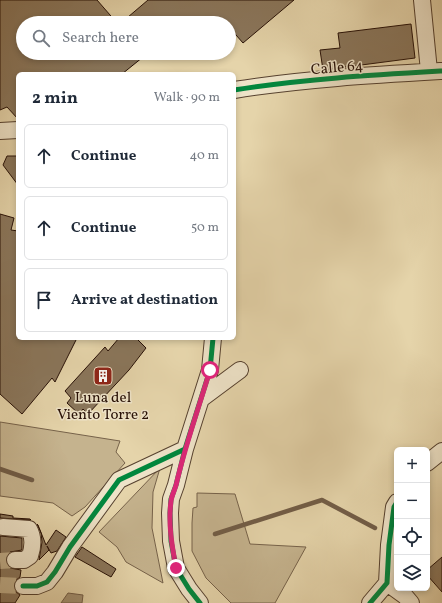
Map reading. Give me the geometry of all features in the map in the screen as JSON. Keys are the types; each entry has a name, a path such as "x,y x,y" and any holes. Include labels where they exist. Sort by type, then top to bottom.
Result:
{"street":[{"path":"422,0 436,71"},
{"name":"Calle 64","path":"236,90 333,78 436,71"},
{"path":"0,131 16,130"},
{"path":"200,603 176,568 171,541 170,513 171,499 210,370 213,340"},
{"path":"201,399 240,370"},
{"path":"23,586 37,586 47,582 70,547 119,480 185,449"},
{"path":"430,461 442,451"},
{"path":"370,603 387,583 389,545 394,507"},
{"path":"3,527 29,529 32,534 33,548 30,556 24,560 14,560"},
{"path":"387,583 405,596 411,603"}],"shaded area":[{"path":"0,422 120,441 116,452 125,463 85,507 72,516 53,503 0,496"},
{"path":"160,468 153,492 152,528 163,583 126,562 117,547 99,532"},
{"path":"197,493 235,494 250,544 306,547 275,603 231,603 206,578 192,551 193,508 197,507"},
{"path":"68,593 83,595 82,603 61,603"}],"building":[{"path":"0,0 97,0 111,16 16,16 16,60 139,60 124,72 16,72 16,117 7,107 0,110"},
{"path":"148,0 294,0 243,43 236,35 236,16 129,16"},
{"path":"411,24 415,58 323,70 320,50 340,48 338,33"},
{"path":"7,156 16,156 16,182 3,165"},
{"path":"0,214 14,218 11,230 16,231 16,340 76,340 55,382 52,378 22,414 0,394"},
{"name":"Luna del Viento Torre 2","path":"117,340 138,340 146,348 129,370 88,414 83,409 79,414 67,403 71,398 65,391 105,347 108,351"},
{"path":"0,514 13,516 13,518 31,520 0,518"},
{"path":"37,524 38,525 46,545 56,530 66,537 57,551 51,553 47,546 49,550 39,560 42,542 41,533"},
{"path":"0,536 22,538 22,550 10,552 6,560 10,568 21,570 20,577 15,581 14,586 15,591 20,595 15,603 0,603"},
{"path":"82,547 116,569 111,577 75,557"},
{"path":"442,557 442,592 430,578 430,567"}],"waterway":[{"path":"0,469 32,480"},
{"path":"215,534 322,500 375,528"}],"tunnel":[{"path":"0,561 15,560"},
{"path":"0,585 23,586"}],"cycle path":[{"path":"236,90 312,80 442,71"},
{"path":"23,586 37,586 47,582 70,547 119,480 185,449 210,370 213,340"},
{"path":"185,449 171,499 171,541 176,568 200,603"},
{"path":"370,603 387,583 389,545 394,507"}],"place":[{"name":"Luna del Viento Torre 2","path":"103,376"}],"route":[{"path":"176,568 171,541 171,499 210,370"}]}
